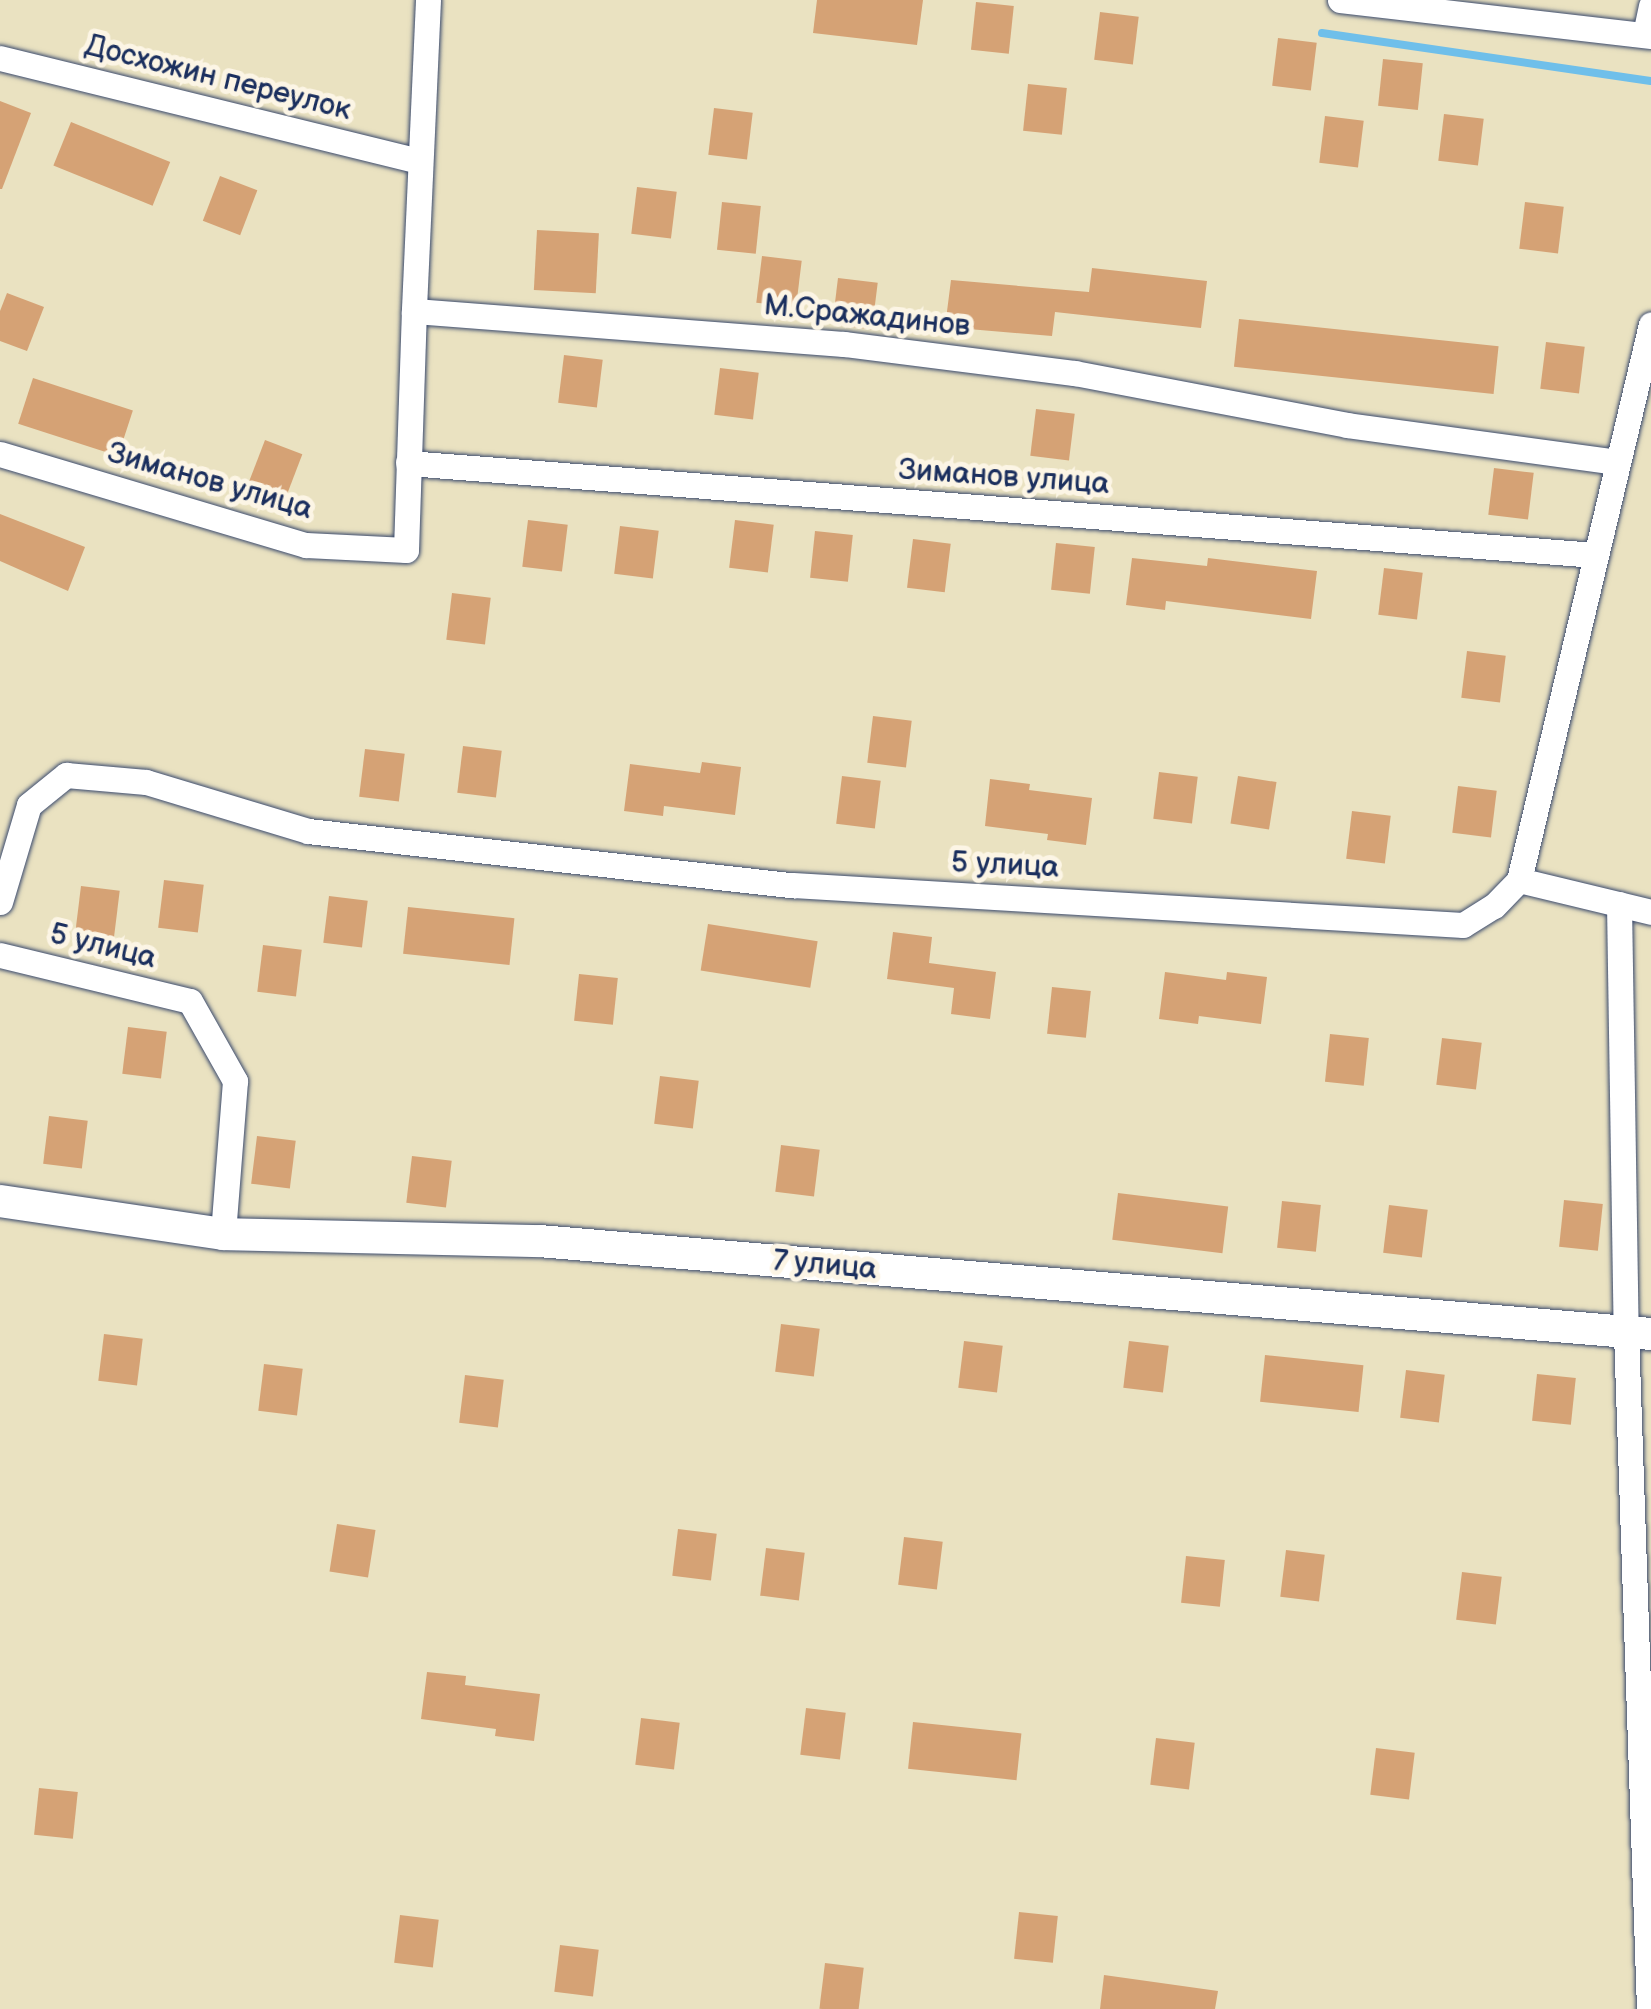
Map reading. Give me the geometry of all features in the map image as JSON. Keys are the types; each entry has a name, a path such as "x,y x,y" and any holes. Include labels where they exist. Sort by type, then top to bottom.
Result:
{"street":[{"path":"408,463 428,0"},
{"path":"1340,0 1610,34 1648,35 1651,6"},
{"name":"Досхожин переулок","path":"0,58 420,160"},
{"name":"М.Сражадинов","path":"414,311 844,344 1075,373 1347,425 1617,462"},
{"path":"1651,324 1519,880 1651,912"},
{"name":"Зиманов улица","path":"0,454 306,545 406,550 408,463 1596,555"},
{"name":"5 улица","path":"0,902 29,806 66,775 146,782 308,831 793,885 1463,925 1494,906 1519,880"},
{"path":"1619,904 1638,1333 1649,2009"},
{"name":"5 улица","path":"0,955 190,1001 235,1081 223,1234"},
{"name":"7 улица","path":"0,1201 223,1234 539,1241 1638,1333"}],"building":[{"path":"817,0 923,0 917,45 813,33"},
{"path":"976,2 1014,6 1009,54 971,50"},
{"path":"1100,12 1139,17 1133,64 1094,60"},
{"path":"1278,38 1317,43 1311,90 1272,86"},
{"path":"1383,59 1423,63 1418,110 1378,106"},
{"path":"1028,84 1067,88 1062,135 1023,131"},
{"path":"0,101 31,113 2,189 0,189"},
{"path":"714,108 753,113 747,159 708,155"},
{"path":"1444,114 1484,119 1478,166 1438,161"},
{"path":"1325,116 1364,121 1358,167 1319,163"},
{"path":"71,122 170,162 153,206 53,166"},
{"path":"220,176 257,190 240,235 203,221"},
{"path":"637,187 677,192 671,239 631,234"},
{"path":"722,202 761,206 756,254 717,250"},
{"path":"1525,202 1564,207 1558,253 1519,249"},
{"path":"537,230 599,233 596,293 534,290"},
{"path":"762,256 802,261 796,308 756,303"},
{"path":"1092,268 1207,281 1201,328 1055,312 1052,336 945,327 951,280 1089,292"},
{"path":"838,278 878,283 872,330 832,325"},
{"path":"7,293 44,307 27,351 0,341 0,311"},
{"path":"1239,319 1499,346 1494,394 1234,367"},
{"path":"1546,342 1585,347 1579,393 1540,389"},
{"path":"564,355 603,360 597,407 558,403"},
{"path":"720,368 759,373 753,419 714,415"},
{"path":"33,378 133,410 118,456 18,424"},
{"path":"1036,409 1075,414 1069,460 1030,456"},
{"path":"265,440 302,454 285,499 248,485"},
{"path":"1494,468 1534,473 1528,520 1488,515"},
{"path":"0,514 85,547 68,591 0,561"},
{"path":"528,520 568,525 562,572 522,567"},
{"path":"735,520 774,525 768,572 729,568"},
{"path":"620,526 659,531 653,578 614,574"},
{"path":"815,531 853,535 848,582 810,578"},
{"path":"913,539 951,544 945,592 907,588"},
{"path":"1056,543 1095,547 1090,594 1051,590"},
{"path":"1132,558 1207,566 1208,558 1317,571 1311,619 1166,601 1165,610 1126,605"},
{"path":"1384,568 1423,573 1417,619 1378,615"},
{"path":"452,593 491,598 485,644 446,640"},
{"path":"1467,651 1506,656 1500,702 1461,698"},
{"path":"873,716 912,721 906,767 867,763"},
{"path":"463,746 502,751 496,797 457,793"},
{"path":"365,749 405,754 399,802 359,797"},
{"path":"702,762 741,767 735,815 664,806 663,816 624,811 630,764 700,773"},
{"path":"1159,772 1198,777 1192,823 1153,819"},
{"path":"842,776 881,781 875,828 836,824"},
{"path":"1238,776 1277,782 1269,830 1230,823"},
{"path":"990,779 1030,784 1029,790 1092,798 1086,845 1047,840 1048,834 985,826"},
{"path":"1458,786 1497,791 1491,837 1452,833"},
{"path":"1352,811 1391,816 1385,863 1346,859"},
{"path":"164,880 204,885 198,933 158,928"},
{"path":"81,886 120,891 114,937 75,933"},
{"path":"329,896 368,901 362,947 323,943"},
{"path":"408,907 514,918 510,965 403,954"},
{"path":"708,924 818,941 810,988 701,970"},
{"path":"893,932 932,937 929,963 996,972 990,1019 951,1014 954,988 887,979"},
{"path":"263,945 302,950 296,996 257,992"},
{"path":"1165,972 1226,980 1227,972 1267,977 1261,1024 1199,1016 1198,1024 1159,1019"},
{"path":"579,974 618,978 613,1025 574,1021"},
{"path":"1052,987 1091,991 1086,1038 1047,1034"},
{"path":"128,1027 167,1032 161,1078 122,1074"},
{"path":"1330,1034 1369,1038 1364,1086 1325,1082"},
{"path":"1442,1038 1482,1043 1476,1090 1436,1085"},
{"path":"660,1076 699,1081 693,1128 654,1124"},
{"path":"49,1116 88,1121 82,1168 43,1164"},
{"path":"257,1136 296,1141 290,1188 251,1184"},
{"path":"781,1145 820,1150 814,1196 775,1192"},
{"path":"412,1156 452,1161 446,1208 406,1203"},
{"path":"1118,1193 1228,1207 1222,1253 1112,1240"},
{"path":"1564,1200 1603,1204 1598,1251 1559,1247"},
{"path":"1282,1201 1321,1205 1316,1252 1277,1248"},
{"path":"1389,1205 1428,1210 1422,1257 1383,1253"},
{"path":"781,1324 820,1329 814,1376 775,1372"},
{"path":"104,1334 143,1339 137,1385 98,1381"},
{"path":"964,1341 1003,1346 997,1392 958,1388"},
{"path":"1129,1341 1169,1346 1163,1393 1123,1388"},
{"path":"1265,1355 1363,1365 1359,1412 1260,1402"},
{"path":"264,1364 303,1369 297,1415 258,1411"},
{"path":"1406,1370 1445,1375 1439,1422 1400,1418"},
{"path":"1537,1374 1576,1378 1571,1425 1532,1421"},
{"path":"465,1375 504,1380 498,1427 459,1423"},
{"path":"337,1524 376,1530 368,1578 329,1571"},
{"path":"678,1529 717,1534 711,1580 672,1576"},
{"path":"904,1537 943,1542 937,1589 898,1585"},
{"path":"766,1548 805,1553 799,1600 760,1596"},
{"path":"1286,1550 1325,1555 1319,1601 1280,1597"},
{"path":"1186,1556 1225,1560 1220,1607 1181,1603"},
{"path":"1462,1572 1502,1577 1496,1625 1456,1620"},
{"path":"427,1672 466,1676 465,1685 540,1694 534,1741 495,1736 496,1729 421,1719"},
{"path":"806,1708 846,1713 840,1760 800,1755"},
{"path":"641,1718 680,1723 674,1769 635,1765"},
{"path":"913,1722 1021,1733 1016,1780 908,1769"},
{"path":"1156,1738 1195,1743 1189,1789 1150,1785"},
{"path":"1376,1748 1415,1753 1409,1799 1370,1795"},
{"path":"39,1788 78,1792 73,1839 34,1835"},
{"path":"1019,1912 1058,1916 1053,1963 1014,1959"},
{"path":"400,1915 439,1920 433,1967 394,1963"},
{"path":"560,1945 599,1950 593,1996 554,1992"},
{"path":"825,1963 864,1968 859,2009 819,2009"},
{"path":"1104,1975 1218,1991 1215,2009 1100,2009"}],"waterway":[{"path":"1322,33 1651,81"}]}
